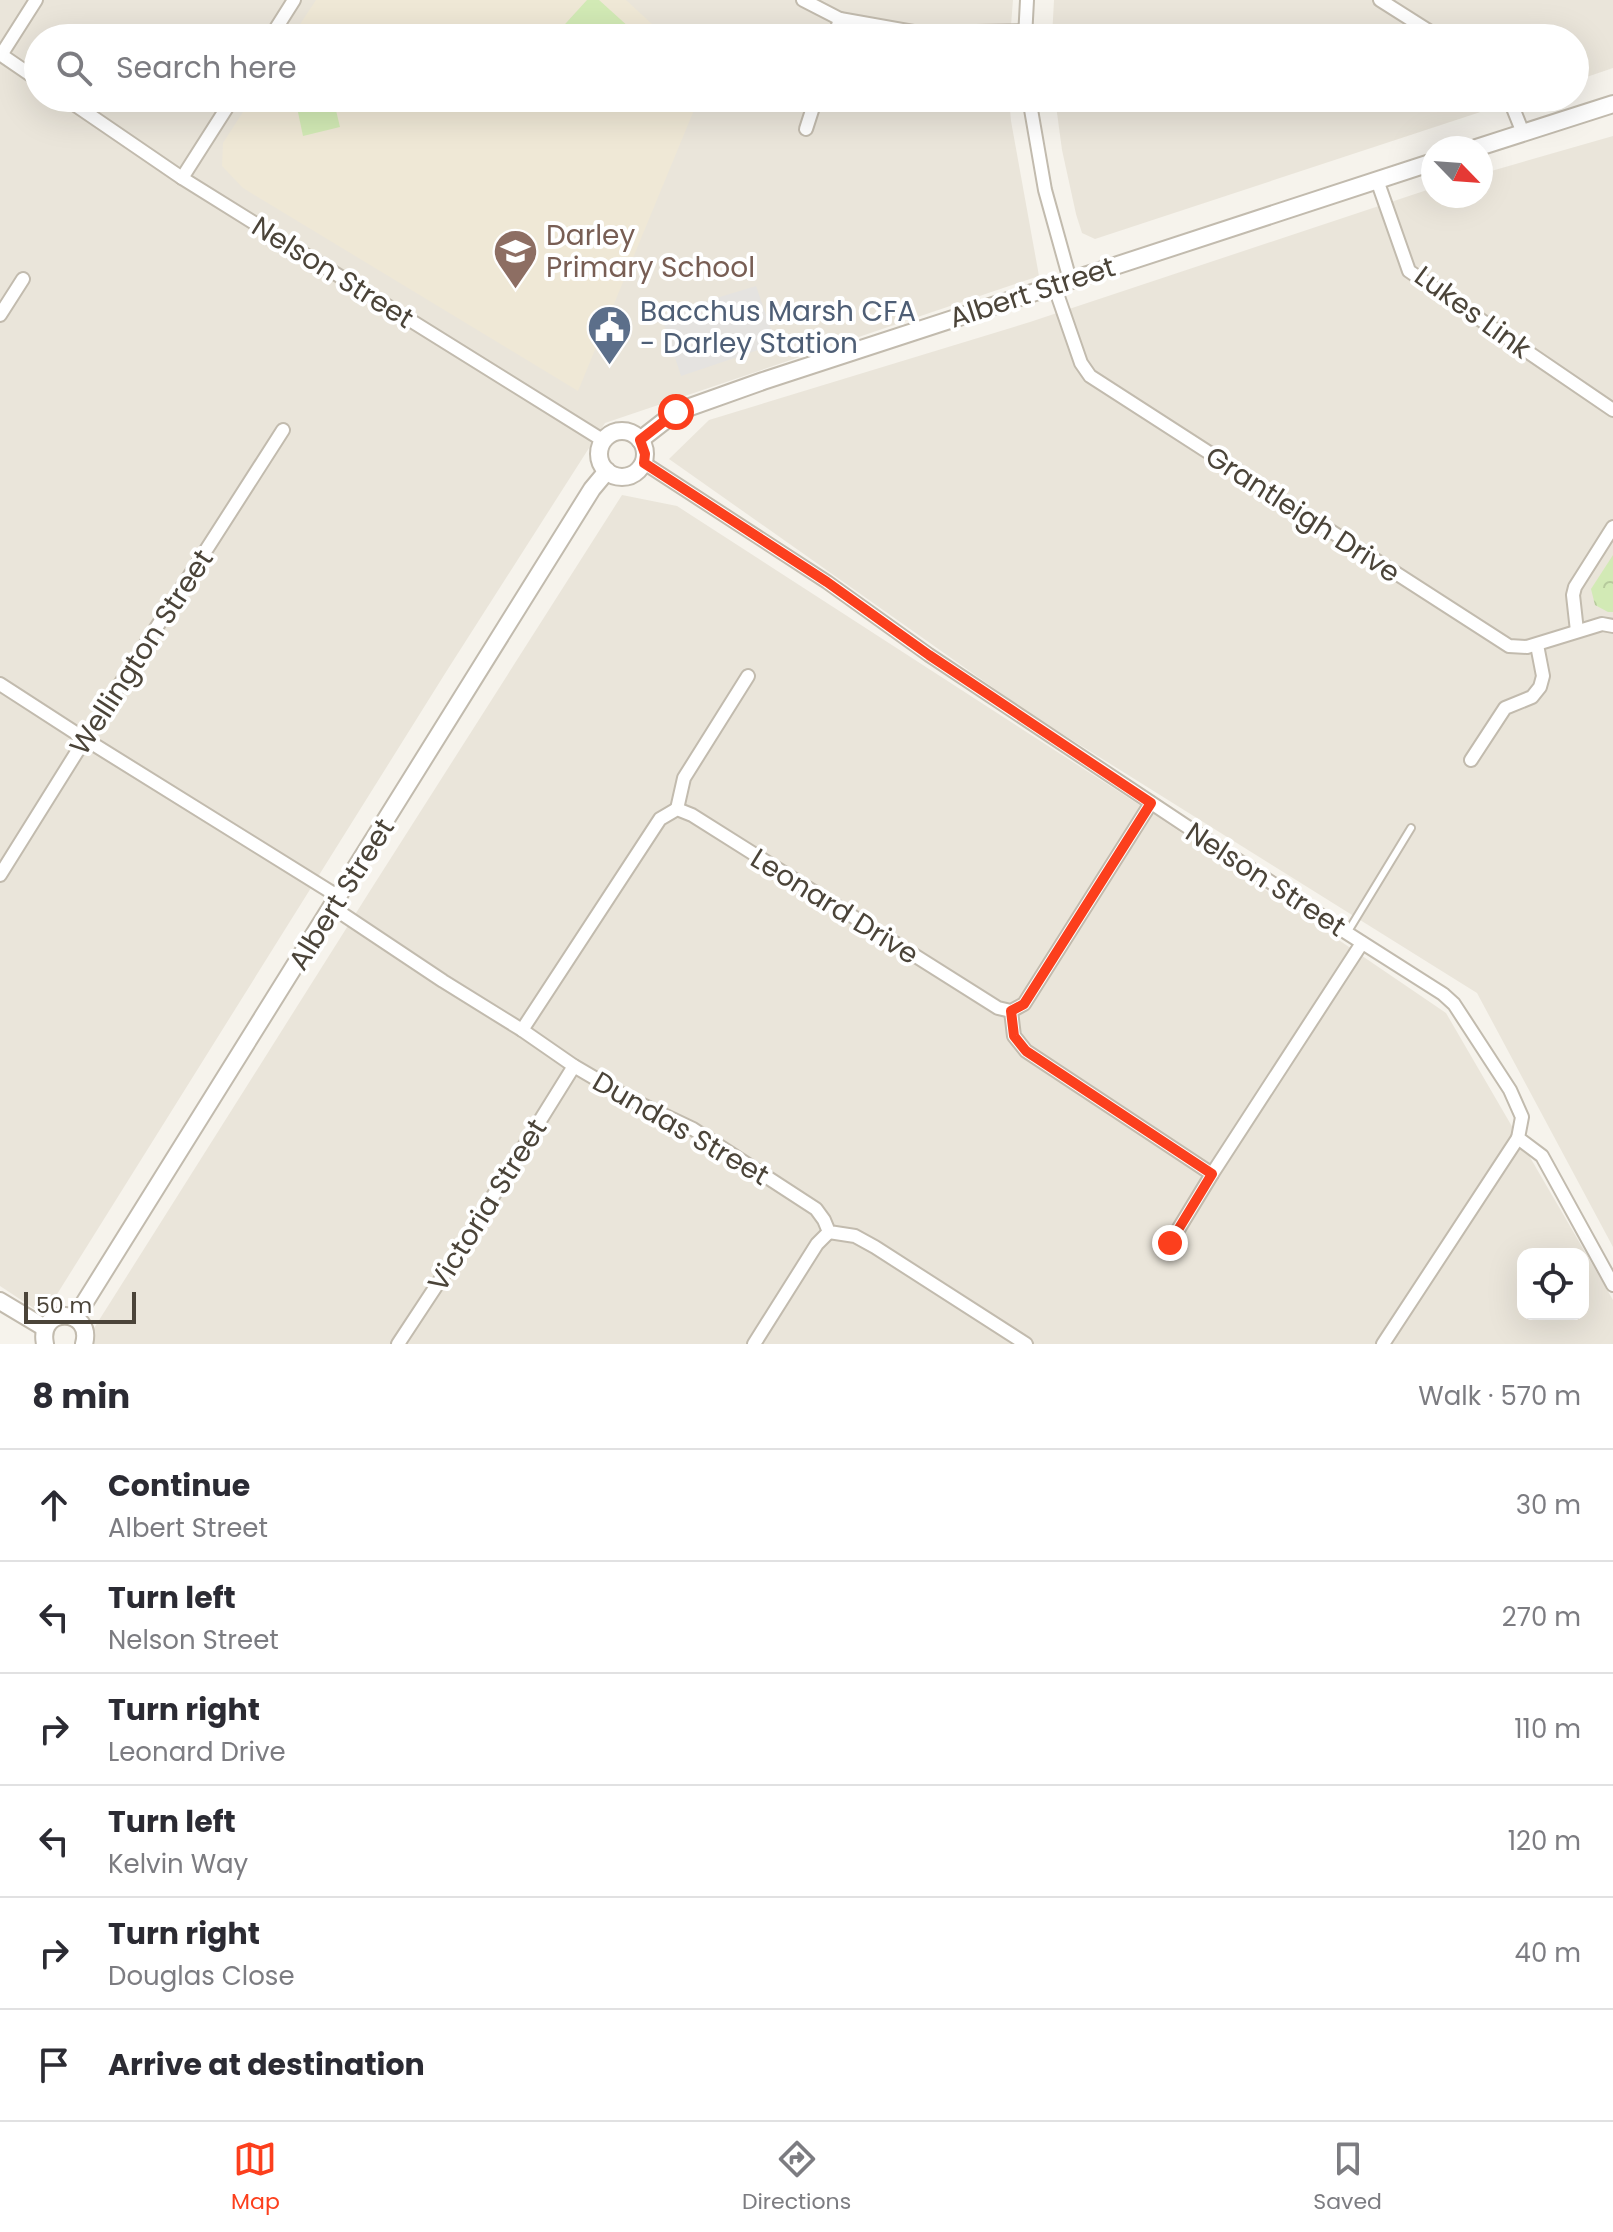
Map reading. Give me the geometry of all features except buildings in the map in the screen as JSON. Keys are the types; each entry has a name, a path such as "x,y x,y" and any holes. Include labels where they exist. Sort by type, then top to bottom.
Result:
{"street":[{"path":"24,70 0,54 36,0"},
{"path":"279,24 294,0"},
{"path":"803,0 840,19 868,24"},
{"path":"1026,24 1027,0"},
{"path":"1380,0 1418,24"},
{"path":"838,24 840,19"},
{"path":"1589,112 1613,104"},
{"name":"Nelson Street","path":"85,112 182,178 604,441"},
{"path":"182,178 224,112"},
{"path":"806,129 811,112"},
{"name":"Grantleigh Drive","path":"1031,112 1062,282 1081,363 1090,376 1509,646 1527,647 1602,624 1613,626"},
{"path":"1515,112 1523,133"},
{"path":"1493,143 1588,112"},
{"name":"Albert Street","path":"640,440 676,412 1421,166"},
{"name":"Lukes Link","path":"1377,180 1409,271 1613,410"},
{"path":"0,315 23,279"},
{"name":"Wellington Street","path":"0,875 283,430"},
{"path":"628,432 640,440 645,454 644,463 627,476 620,477 607,471 600,457 604,441 609,436 628,432"},
{"name":"Nelson Street","path":"644,463 827,582 929,655 1151,803 1443,994 1454,1004 1510,1090 1522,1117 1518,1138"},
{"name":"Albert Street","path":"75,1318 592,489 607,471"},
{"path":"1577,631 1575,587 1613,527"},
{"path":"1471,760 1505,708 1532,697 1540,687 1543,676 1537,645"},
{"path":"522,1030 660,819 677,809 684,778 748,676"},
{"name":"Dundas Street","path":"0,684 336,902 443,981 574,1066 632,1100 693,1129 816,1209 829,1232"},
{"path":"1151,803 1024,1004 1011,1011 1014,1036 1026,1051 1212,1174"},
{"name":"Leonard Drive","path":"677,809 692,815 998,1008 1011,1011"},
{"path":"1170,1243 1362,943"},
{"name":"Victoria Street","path":"398,1344 574,1066"},
{"path":"1383,1344 1518,1138 1542,1156 1613,1285"},
{"path":"754,1344 817,1244 829,1232 855,1236 875,1247 1026,1344"},
{"path":"0,1301 45,1336 49,1322 59,1316 75,1318 86,1334 84,1344"}],"lane":[{"path":"1347,933 1411,828"}],"shaded area":[{"path":"0,0 1013,0 1011,24 24,24 24,112 1010,112 1039,276 605,423 44,1315 0,1286"},
{"path":"316,0 626,0 652,24 300,24"},
{"path":"1054,0 1613,0 1613,68 1589,76 1589,24 1053,24"},
{"name":"Darley Primary School","path":"243,112 693,112 578,391 243,188 222,166 223,143"},
{"path":"1057,112 1481,112 1095,239 1082,233 1062,150"},
{"path":"1613,136 1613,1247 1477,993 1032,715 669,459 709,420 1030,322 1421,192 1421,208 1493,208 1493,171"},
{"path":"756,286 776,344 681,376 661,315"},
{"path":"622,495 677,506 1158,817 1446,1013 1583,1248 1517,1248 1517,1320 1589,1320 1589,1259 1613,1300 1613,1344 84,1344"}],"green space":[{"path":"587,0 599,0 626,24 565,24"},
{"path":"298,112 336,112 340,127 303,136"},
{"path":"1613,555 1613,612 1608,612 1595,605 1591,589"}],"place":[{"name":"Darley Primary School","path":"515,290"},
{"name":"Bacchus Marsh CFA - Darley Station","path":"609,366"}],"route":[{"path":"676,412 640,440 644,446 644,463 827,582 929,655 1151,803 1024,1004 1011,1011 1014,1036 1026,1051 1212,1174 1170,1243"}]}
